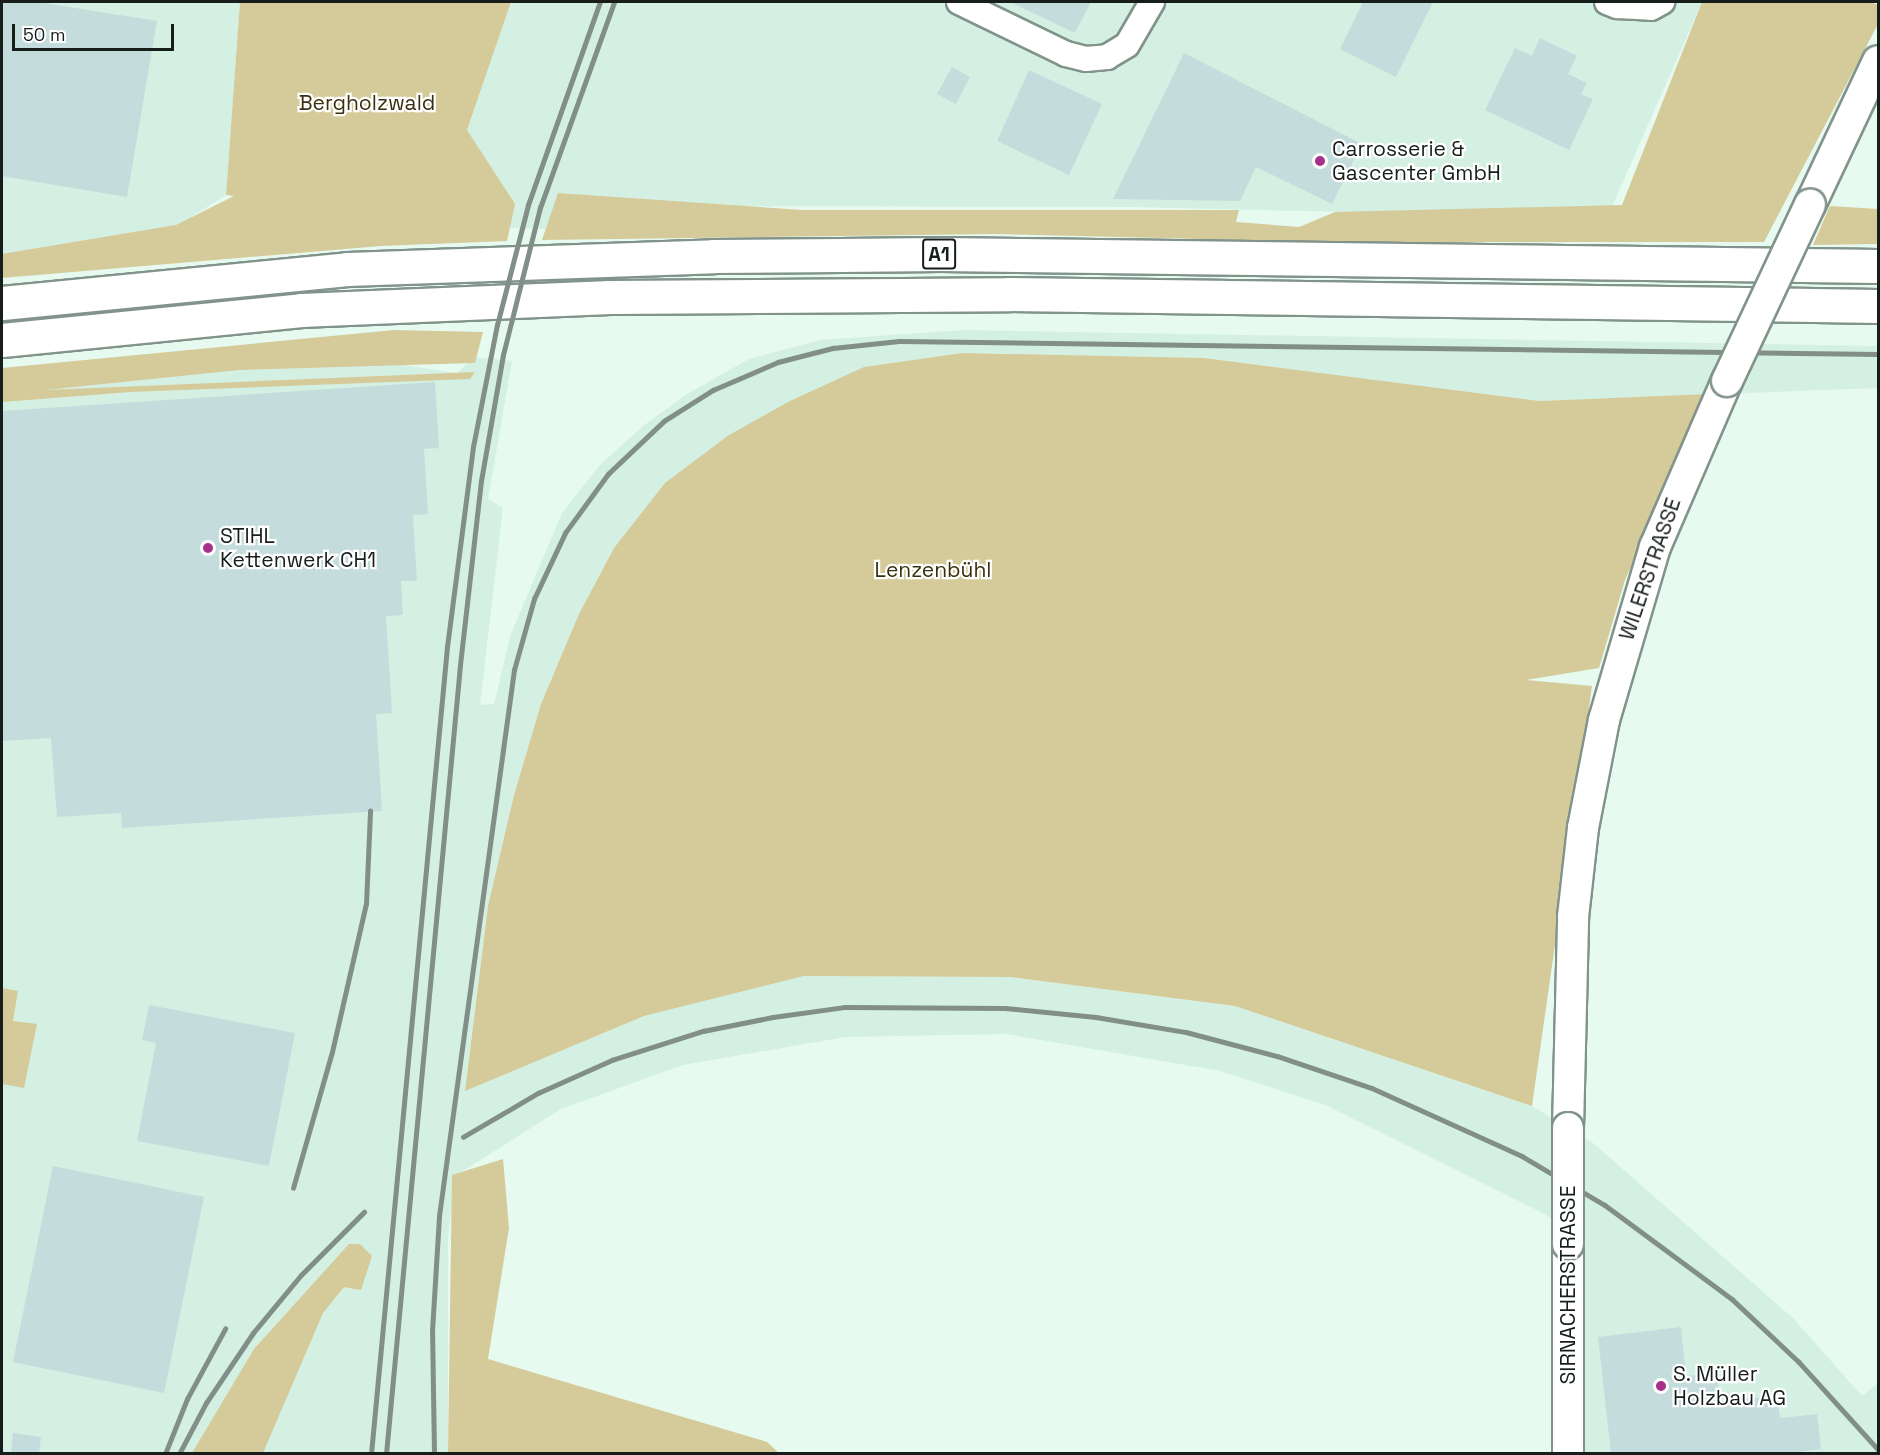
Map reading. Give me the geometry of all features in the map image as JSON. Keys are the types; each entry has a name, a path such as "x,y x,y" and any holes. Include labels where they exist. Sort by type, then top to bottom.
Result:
{"highway":[{"name":"A1","path":"2,303 347,269 714,256 963,254 1878,266"},
{"name":"A1","path":"2,340 301,310 610,297 1008,294 1878,306"}],"main road":[{"name":"WILERSTRASSE","path":"1568,1123 1573,917 1583,828 1604,720 1656,546 1726,381 1878,61"},
{"name":"SIRNACHERSTRASSE","path":"1568,1123 1568,1454"}],"street":[{"path":"959,2 1066,54 1086,59 1107,57 1126,45 1152,2"},
{"path":"1607,2 1617,6 1652,8 1662,2"}],"shaded area":[{"path":"2,2 240,2 226,195 168,232 2,255"},
{"path":"511,2 1702,2 1607,218 1133,207 600,206 547,229 507,228 467,130"},
{"path":"964,330 1878,346 1878,388 1540,401 1204,358 962,353 865,367 614,548 579,614 541,704 514,795 488,906 465,1090 644,1016 804,976 1010,977 1235,1006 1532,1106 1593,1143 1793,1318 1862,1396 1878,1383 1878,1453 1568,1453 1568,1333 1586,1243 1543,1213 1325,1105 1220,1071 1006,1034 846,1037 683,1065 561,1109 455,1176 448,1239 448,1453 2,1454 2,387 370,360 457,373 475,357 512,361 488,499 503,508 480,705 494,704 511,634 562,513 600,465 643,426 687,394 749,359 820,340"}],"green space":[{"name":"Bergholzwald","path":"240,2 511,2 467,130 515,204 507,241 381,246 2,278 2,254 176,225 234,196 226,195"},
{"path":"1702,2 1871,2 1878,5 1878,24 1764,242 1321,242 993,234 542,240 558,193 803,210 1239,210 1236,222 1299,227 1335,212 1622,205"},
{"path":"1830,206 1878,209 1878,244 1813,245"},
{"path":"394,330 483,332 475,363 239,370 45,390 475,372 470,379 130,392 2,402 2,368"},
{"name":"Lenzenbühl","path":"962,353 1204,358 1540,401 1709,394 1625,580 1599,668 1526,680 1592,686 1532,1106 1235,1006 1010,977 804,976 644,1016 465,1091 488,906 514,795 541,704 579,614 614,548 665,483 729,435 790,401 864,367"},
{"path":"2,988 18,991 13,1021 37,1024 24,1088 2,1084"},
{"path":"503,1159 509,1228 488,1359 767,1442 779,1453 448,1453 452,1175"},
{"path":"349,1244 360,1244 372,1256 361,1290 344,1287 323,1313 263,1453 192,1453 254,1349"}],"building":[{"path":"2,2 38,2 157,21 127,197 2,176"},
{"path":"1010,2 1091,2 1075,33"},
{"path":"1363,2 1433,2 1396,77 1340,49"},
{"path":"1540,38 1577,56 1568,74 1587,83 1581,94 1593,99 1569,150 1485,110 1515,48 1532,56"},
{"path":"1184,53 1362,144 1332,204 1256,167 1240,201 1113,199"},
{"path":"952,67 970,77 956,104 937,94"},
{"path":"1029,70 1102,104 1069,175 997,141"},
{"name":"STIHL Kettenwerk CH1","path":"435,382 439,448 424,449 428,514 413,515 417,581 401,581 403,615 386,616 392,713 376,714 382,811 122,828 121,813 57,817 51,738 2,741 2,411"},
{"path":"149,1005 295,1033 269,1166 137,1141 156,1043 142,1040"},
{"path":"53,1166 204,1197 164,1393 13,1362"},
{"name":"S. Müller Holzbau AG","path":"1681,1327 1686,1376 1717,1373 1720,1402 1777,1395 1780,1418 1817,1414 1821,1449 1782,1454 1611,1454 1598,1337"},
{"path":"13,1433 41,1437 39,1454 11,1454"}],"railway":[{"path":"371,1454 447,647 473,447 497,325 528,205 600,2"},
{"path":"386,1454 460,665 481,481 503,355 540,208 614,2"},
{"path":"434,1454 432,1331 439,1216 514,670 534,599 565,533 608,474 664,421 713,390 778,362 833,348 899,341 1878,354"},
{"path":"293,1188 332,1052 366,904 370,811"},
{"path":"463,1137 538,1093 612,1060 703,1031 773,1017 845,1007 1005,1008 1096,1017 1186,1032 1277,1056 1372,1088 1522,1156 1605,1205 1732,1299 1799,1362 1878,1449"},
{"path":"179,1454 206,1403 253,1333 301,1275 364,1212"},
{"path":"165,1454 187,1399 225,1329"}],"place":[{"name":"Carrosserie & Gascenter GmbH","path":"1320,161"},
{"name":"STIHL Kettenwerk CH1","path":"208,548"},
{"name":"S. Müller Holzbau AG","path":"1661,1386"}]}
